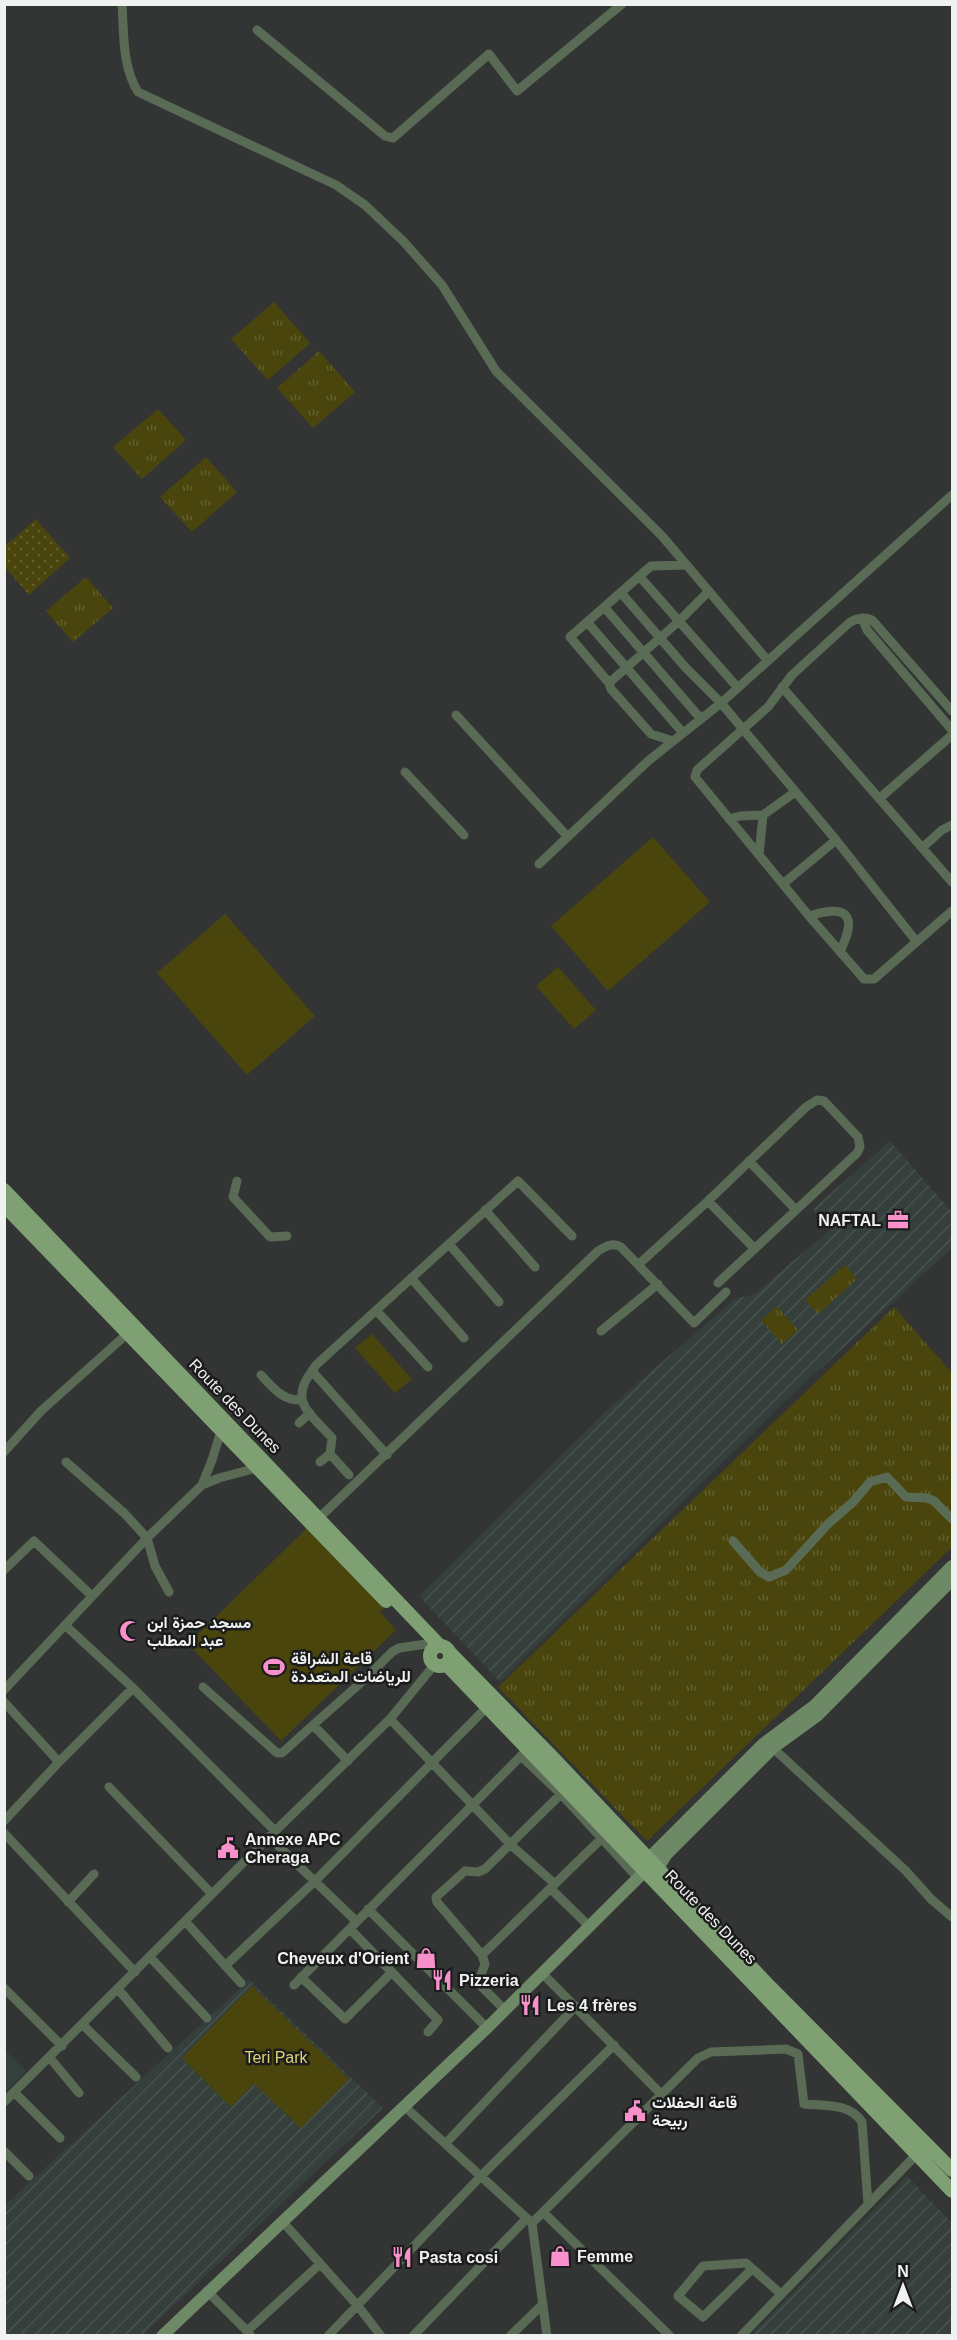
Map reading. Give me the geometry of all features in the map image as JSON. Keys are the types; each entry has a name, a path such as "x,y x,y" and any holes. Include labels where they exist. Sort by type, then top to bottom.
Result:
{"main road":[{"name":"Route des Dunes","path":"4,1190 488,1706 525,1752 641,1875 918,2153 952,2191"},
{"name":"Route des Dunes","path":"4,1205 221,1431 319,1518 438,1654 654,1863 769,1986 952,2170"}],"street":[{"path":"122,4 125,56 130,78 138,92 336,185 365,204 404,242 442,285 496,371 662,536 768,661"},
{"path":"257,30 385,136 393,138 489,54 517,91 622,4"},
{"path":"539,864 648,762 721,703 952,495"},
{"path":"673,741 651,734 611,689 609,682 570,637 588,623 608,602 622,594 626,588 655,565 686,565"},
{"path":"640,577 738,688"},
{"path":"609,682 678,622 709,591"},
{"path":"622,594 686,668 721,703 836,840 916,941"},
{"path":"604,608 700,719"},
{"path":"862,618 867,630 952,730"},
{"path":"952,711 873,621 862,618 849,622 782,687 768,707 695,773 696,781 864,979 872,980 952,911"},
{"path":"588,623 683,733"},
{"path":"782,687 952,882"},
{"path":"456,714 568,837"},
{"path":"880,798 952,735"},
{"path":"405,772 464,835"},
{"path":"729,819 763,815 795,792"},
{"path":"759,855 763,815"},
{"path":"922,848 942,830 952,825"},
{"path":"784,884 836,840"},
{"path":"809,916 831,911 845,915 848,919 848,927 840,952"},
{"path":"639,1264 708,1202 811,1103 824,1101 858,1137 860,1147 857,1153 717,1283"},
{"path":"749,1161 796,1210"},
{"path":"237,1181 233,1197 270,1238 287,1236"},
{"path":"320,1462 330,1454 332,1438 302,1400 300,1394 305,1381 316,1365 485,1210 518,1181 572,1236"},
{"path":"708,1202 755,1249"},
{"path":"485,1210 535,1267"},
{"path":"449,1244 499,1302"},
{"path":"319,1518 598,1251 607,1246 616,1244 639,1264 694,1323 726,1292"},
{"path":"411,1278 464,1338"},
{"path":"601,1331 658,1284"},
{"path":"376,1310 428,1367"},
{"path":"4,1452 41,1411 128,1332"},
{"path":"312,1371 387,1455"},
{"path":"261,1375 283,1396 293,1400 302,1400"},
{"path":"299,1423 310,1413"},
{"path":"202,1485 221,1431"},
{"path":"330,1454 349,1474"},
{"path":"66,1462 124,1513 147,1538 155,1566 169,1592"},
{"path":"4,1690 147,1538 202,1485 262,1466"},
{"path":"733,1540 760,1572 770,1577 778,1574 786,1570 828,1524 854,1502 870,1482 887,1477 906,1497 927,1498 934,1501 952,1520"},
{"path":"4,1570 34,1541 92,1596"},
{"path":"654,1863 764,1744 815,1705 952,1566"},
{"path":"654,1863 666,1855 773,1748 818,1716 952,1580"},
{"path":"66,1626 133,1688 315,1881 392,1972 438,2020 428,2032"},
{"path":"4,2102 390,1719 438,1654 399,1648 392,1652 282,1753 277,1753 203,1687"},
{"path":"4,1821 133,1688"},
{"path":"4,1702 59,1762"},
{"path":"225,1966 315,1881 488,1706"},
{"path":"390,1719 589,1926"},
{"path":"313,1725 348,1761"},
{"path":"773,1748 906,1871 931,1899 952,1917"},
{"path":"162,2336 487,2028 641,1875 602,1838 525,1752 294,1984"},
{"path":"110,1788 212,1894"},
{"path":"505,2010 479,1980 485,1964 482,1955 437,1902 436,1897 438,1892 465,1871 478,1872 485,1869 561,1794"},
{"path":"4,1833 135,1972"},
{"path":"482,1955 602,1838"},
{"path":"68,1902 94,1874"},
{"path":"368,1910 487,2028"},
{"path":"185,1922 241,1983"},
{"path":"150,1957 207,2018"},
{"path":"301,1977 345,2019 392,1972"},
{"path":"542,1973 661,2094"},
{"path":"4,1988 62,2046"},
{"path":"118,1989 168,2048"},
{"path":"446,2143 576,2007"},
{"path":"82,2025 136,2077"},
{"path":"328,2336 482,2175 614,2045"},
{"path":"413,2336 530,2220 544,2213 698,2058 711,2052 793,2050 798,2054 804,2104 847,2109 856,2114 862,2122 868,2204"},
{"path":"50,2058 79,2093"},
{"path":"15,2093 60,2138"},
{"path":"404,2106 530,2220 547,2336"},
{"path":"4,2151 29,2176"},
{"path":"741,2336 918,2153"},
{"path":"544,2213 670,2336"},
{"path":"282,2221 358,2306 381,2336"},
{"path":"207,2291 249,2333 320,2264"},
{"path":"752,2269 703,2317 678,2296 703,2266 746,2264 752,2269 781,2294"},
{"path":"510,2336 543,2304"}],"shaded area":[{"name":"NAFTAL","path":"890,1141 952,1212 952,1248 786,1400 500,1682 419,1596 609,1408 736,1298 753,1295 830,1230 813,1209"},
{"path":"249,1980 383,2108 143,2335 5,2336 5,2205"},
{"path":"5,2050 26,2071 4,2093"},
{"path":"907,2176 952,2223 952,2335 751,2335"}],"green space":[{"path":"274,302 310,343 268,380 231,339"},
{"path":"319,351 355,392 313,428 277,388"},
{"path":"158,409 186,440 142,479 113,447"},
{"path":"206,457 237,492 192,532 160,497"},
{"path":"36,519 70,558 29,595 5,567 5,546"},
{"path":"86,577 113,608 73,642 46,611"},
{"path":"653,837 710,902 608,991 551,926"},
{"path":"225,914 315,1016 247,1075 157,973"},
{"path":"558,967 596,1010 574,1029 536,986"},
{"path":"845,1265 857,1279 818,1314 805,1300"},
{"path":"777,1306 798,1330 782,1344 761,1320"},
{"path":"894,1307 952,1373 952,1547 647,1841 498,1687"},
{"path":"372,1334 412,1379 395,1393 355,1348"},
{"path":"308,1527 384,1609 380,1612 396,1630 281,1741 188,1644"},
{"name":"Teri Park","path":"252,1986 349,2079 301,2128 250,2080 254,2084 231,2107 182,2058"}],"place":[{"name":"NAFTAL","path":"898,1220"},
{"name":"مسجد حمزة ابن عبد المطلب","path":"130,1631"},
{"name":"قاعة الشراقة للرياضات المتعددة","path":"274,1667"},
{"name":"Annexe APC Cheraga","path":"228,1848"},
{"name":"Cheveux d'Orient","path":"426,1958"},
{"name":"Pizzeria","path":"442,1980"},
{"name":"Les 4 frères","path":"530,2005"},
{"name":"قاعة الحفلات ربيحة","path":"635,2111"},
{"name":"Femme","path":"560,2256"},
{"name":"Pasta cosi","path":"402,2257"}]}
